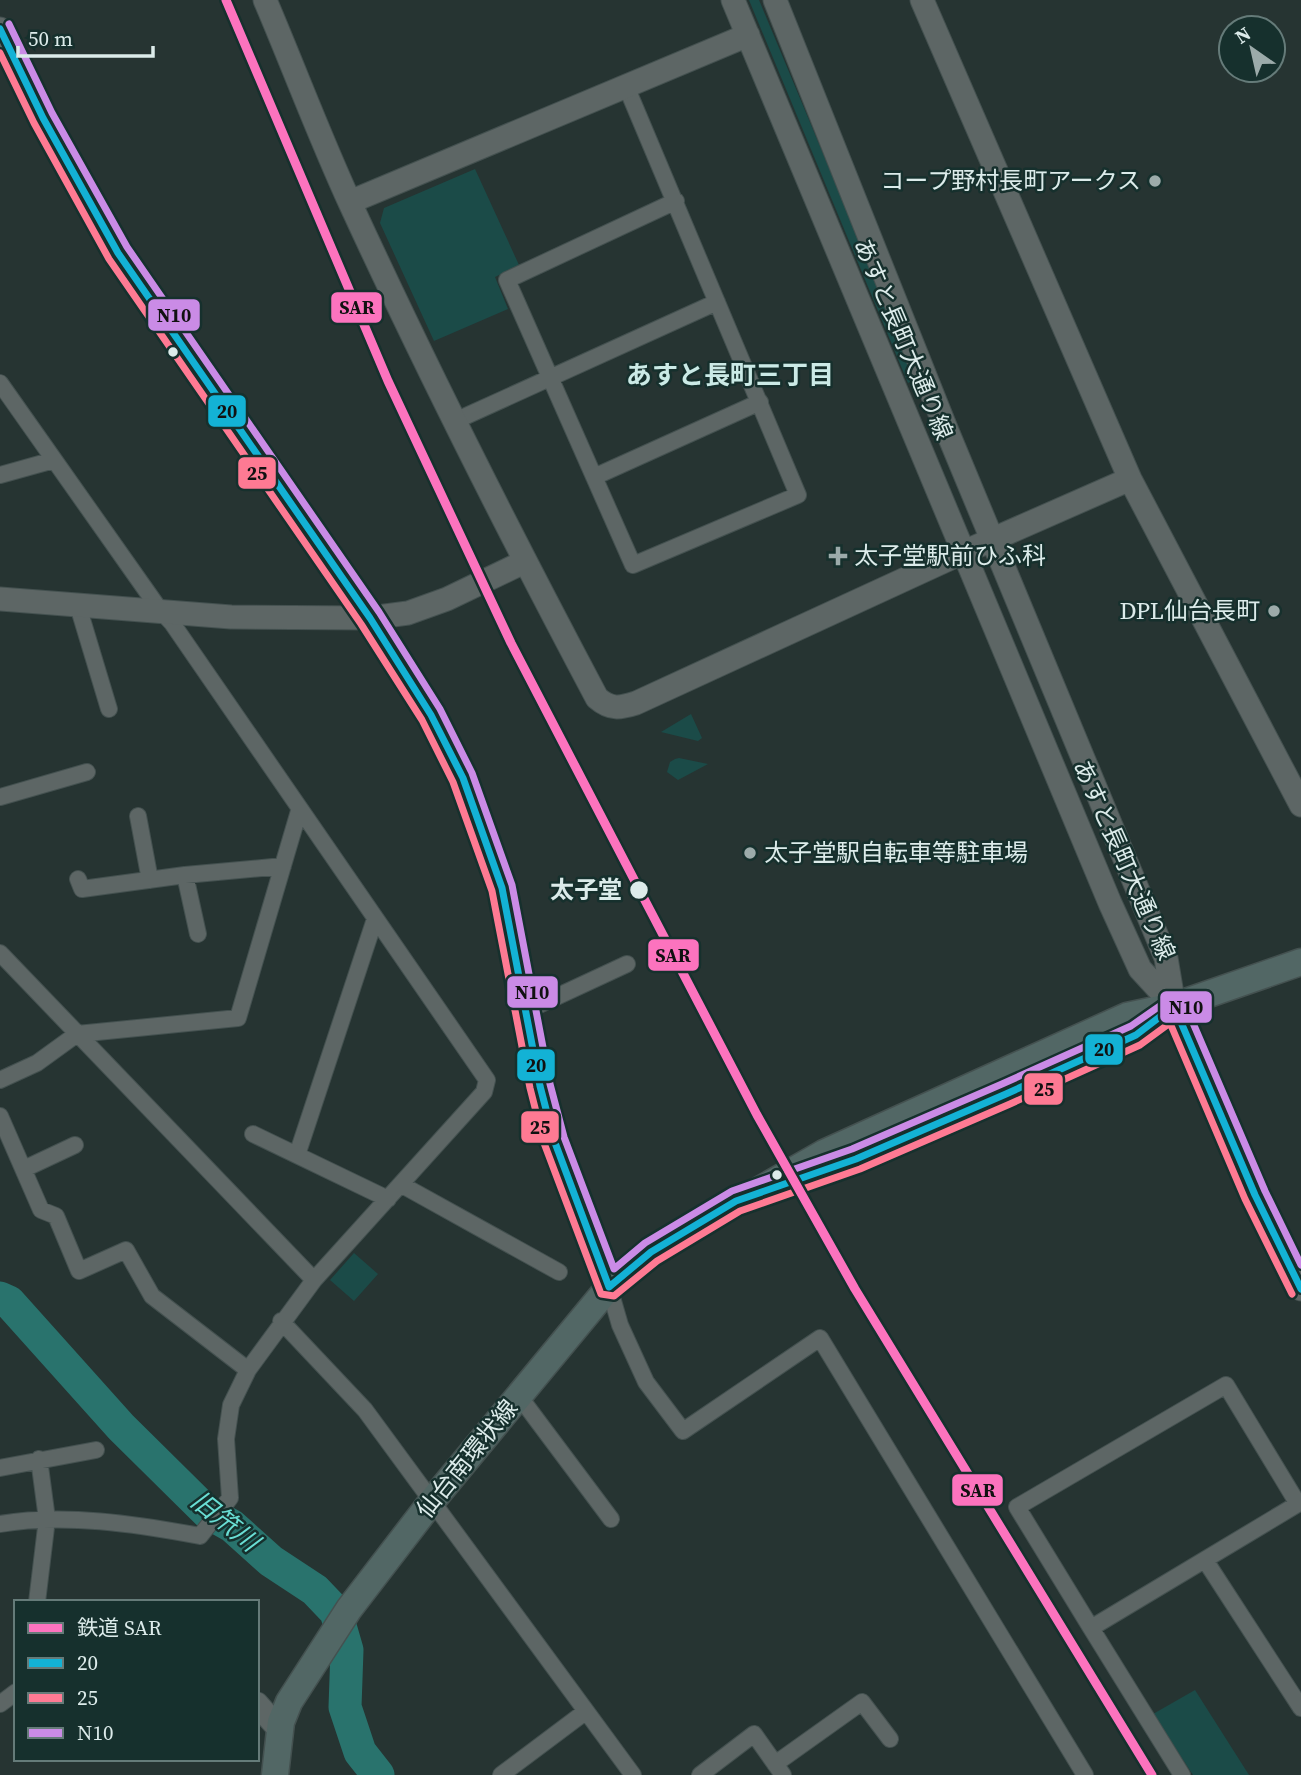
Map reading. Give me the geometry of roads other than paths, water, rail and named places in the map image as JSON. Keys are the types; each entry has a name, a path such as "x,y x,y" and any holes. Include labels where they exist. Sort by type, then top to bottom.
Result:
{"main road":[{"name":"仙台南環状線","path":"275,1775 280,1730 289,1702 349,1609 432,1501 609,1287 651,1252 824,1153 1127,1016 1174,1006 1301,962"}],"street":[{"path":"265,0 350,202 524,562 597,698 612,708 636,703 1130,479"},
{"name":"あすと長町大通り線","path":"733,0 1136,961 1174,1006"},
{"path":"922,0 1130,479 1301,804"},
{"name":"あすと長町大通り線","path":"778,1 993,540 1166,958 1174,1006"},
{"path":"0,29 43,118 118,253 370,618 431,715 463,778 502,888 554,1140 609,1287 620,1325 646,1382 683,1431 820,1338 1084,1775"},
{"path":"350,202 748,35"},
{"path":"626,86 677,201 798,495 633,565 507,280 677,201"},
{"path":"455,421 718,302"},
{"path":"0,383 160,610 172,622 299,811 487,1080 484,1091 314,1280 281,1321 248,1370 231,1405 226,1439 230,1497 209,1529 200,1536 47,1519 0,1524"},
{"path":"594,477 760,402"},
{"path":"0,475 54,460"},
{"path":"0,599 231,617 370,618 408,613 447,599 524,562"},
{"path":"78,606 109,709"},
{"path":"0,797 87,772"},
{"path":"0,1080 37,1063 77,1034 238,1018 299,811"},
{"path":"138,816 149,880"},
{"path":"78,879 82,889 283,866"},
{"path":"186,875 198,934"},
{"path":"297,1155 375,919"},
{"path":"0,953 314,1280"},
{"path":"526,1012 626,964"},
{"path":"1174,1006 1255,1195 1301,1289"},
{"path":"1,1120 41,1210 56,1216 79,1271 126,1250 152,1296 248,1370"},
{"path":"253,1134 388,1199"},
{"path":"23,1169 75,1145"},
{"path":"402,1185 559,1272"},
{"path":"281,1321 365,1409 633,1775"},
{"path":"1091,1628 1299,1503 1226,1385 1017,1507 1091,1628 1182,1775"},
{"path":"519,1396 611,1518"},
{"path":"0,1468 96,1450"},
{"path":"37,1600 47,1519 39,1459"},
{"path":"1206,1560 1301,1708"},
{"path":"700,1775 754,1734 779,1770 862,1702 890,1739"},
{"path":"259,1706 280,1730"},
{"path":"501,1775 585,1712"}],"waterway":[{"name":"旧笊川","path":"0,1298 9,1302 121,1427 207,1512 232,1526 271,1561 315,1590 336,1612 347,1650 345,1707 360,1752 378,1775"}],"rail line":[{"name":"SAR","path":"226,0 388,381 511,643 639,889 757,1115 855,1289 1152,1775"}],"place":[{"name":"コープ野村長町アークス","path":"1155,181"},
{"name":"太子堂駅前ひふ科","path":"838,556"},
{"name":"DPL仙台長町","path":"1274,611"},
{"name":"太子堂駅自転車等駐車場","path":"750,853"},
{"name":"太子堂","path":"639,890"}],"district":[{"name":"あすと長町三丁目","path":"730,375"}]}
